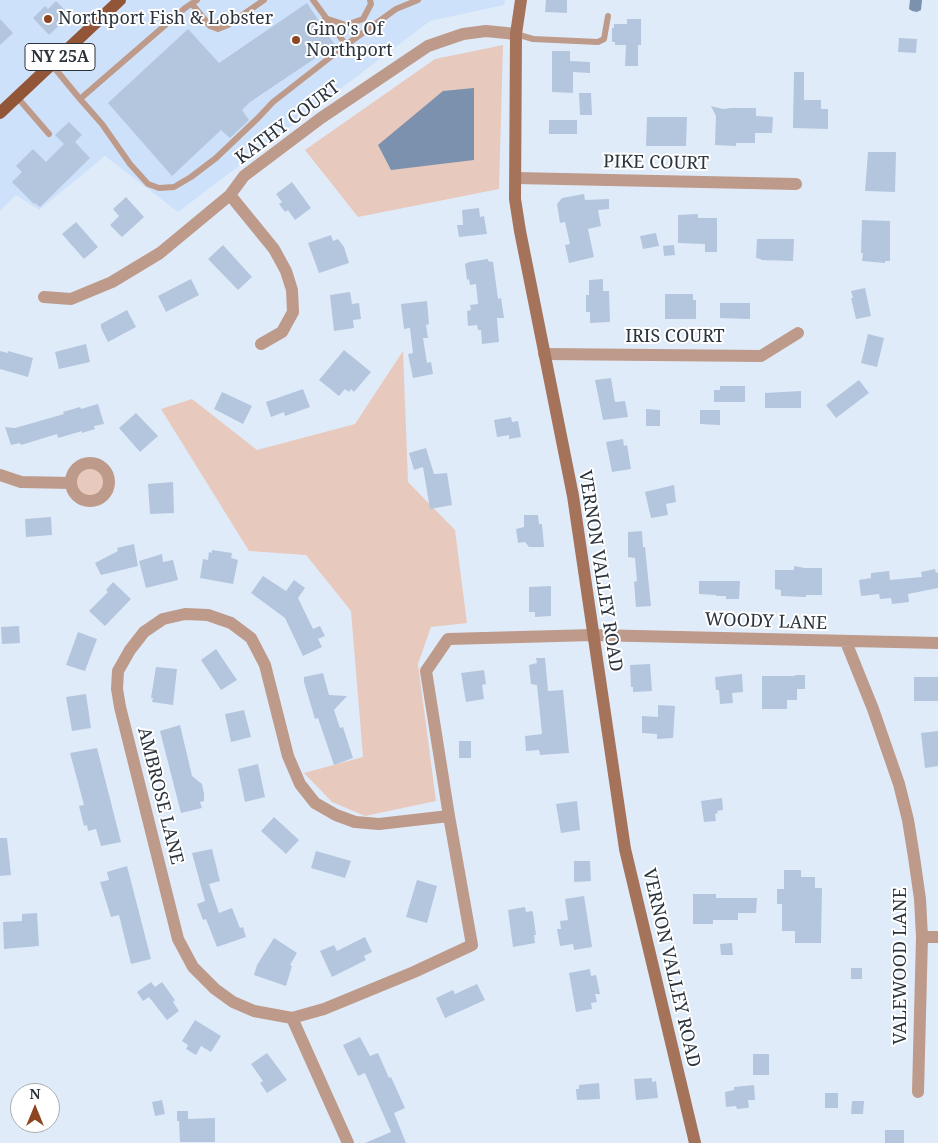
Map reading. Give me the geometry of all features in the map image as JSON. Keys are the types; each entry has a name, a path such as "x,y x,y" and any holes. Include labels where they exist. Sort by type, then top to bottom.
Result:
{"main road":[{"name":"NY 25A","path":"0,113 120,0"},
{"name":"VERNON VALLEY ROAD","path":"521,0 516,34 516,199 520,231 573,496 625,849 695,1143"}],"street":[{"name":"KATHY COURT","path":"44,297 71,299 112,282 160,253 230,196 244,176 321,118 428,46 463,34 486,30 516,34"},
{"name":"PIKE COURT","path":"516,178 796,184"},
{"path":"230,196 274,249 286,271 292,290 293,312 282,332 261,344"},
{"name":"IRIS COURT","path":"544,354 761,356 798,333"},
{"path":"0,474 21,482 71,483"},
{"name":"AMBROSE LANE","path":"449,816 379,824 355,822 336,815 315,803 300,784 288,756 265,665 251,638 232,623 208,615 185,614 163,619 144,632 130,650 118,671 117,689 120,707 178,939 193,967 215,989 233,1002 254,1011 292,1018 324,1009 414,972 472,945 426,671 448,639 593,635"},
{"name":"WOODY LANE","path":"593,635 938,643"},
{"name":"VALEWOOD LANE","path":"846,642 887,748 908,820 920,899 922,936 918,1092"},
{"path":"922,936 938,937"},
{"path":"292,1018 348,1143"}],"lane":[{"path":"80,99 194,2 210,26 218,28 228,26 264,0"},
{"path":"313,0 346,45"},
{"path":"326,18 346,24 363,19 372,4 370,0"},
{"path":"52,64 102,124 130,164 148,184 159,188 174,187 216,158 273,102 346,45 396,10 418,0"},
{"path":"516,34 533,39 598,42 604,39 608,16"},
{"path":"16,97 49,134"}],"shaded area":[{"path":"0,0 505,0 504,5 430,21 178,212 105,156 39,210 16,195 0,211"},
{"path":"910,0 922,0 921,10 917,12 909,9"},
{"path":"503,45 499,189 358,217 305,150 435,59"},
{"path":"474,88 474,160 391,170 378,145 443,91"},
{"path":"403,351 408,482 455,530 467,623 431,627 418,664 436,801 365,816 332,802 304,773 363,757 351,611 306,555 249,551 161,409 192,399 257,450 355,424"},
{"path":"90,467 101,471 105,482 101,493 90,497 79,493 75,482 79,471"}],"building":[{"path":"546,0 567,0 567,13 545,12"},
{"path":"56,1 70,15 49,35 33,18 45,6 48,9"},
{"path":"307,3 335,45 250,102 242,110 249,120 230,138 221,130 172,176 108,103 188,29 219,63"},
{"path":"0,19 13,33 0,45"},
{"path":"627,19 641,19 641,45 638,45 638,66 625,66 626,45 615,45 615,42 612,42 612,28 614,28 614,24 627,24"},
{"path":"899,38 917,39 916,53 898,52"},
{"path":"552,51 570,51 570,61 590,62 590,73 573,72 573,93 552,92"},
{"path":"794,72 804,72 804,100 821,100 821,109 828,109 828,129 793,128"},
{"path":"579,93 591,93 592,115 580,115"},
{"path":"711,106 723,109 756,108 756,116 773,117 772,133 755,133 755,143 736,143 736,146 715,145 716,116"},
{"path":"647,117 687,117 686,146 646,146"},
{"path":"549,120 577,120 577,134 549,134"},
{"path":"69,122 82,135 75,142 90,158 40,207 34,204 12,182 22,172 16,166 33,149 46,162 64,144 55,135"},
{"path":"868,152 896,152 895,192 865,191"},
{"path":"292,182 311,208 295,220 288,210 285,212 279,204 282,202 276,194"},
{"path":"584,194 585,200 609,199 609,209 598,210 601,226 588,229 594,257 569,263 565,245 570,244 565,222 560,223 557,204 562,198"},
{"path":"126,197 144,217 122,237 110,225 119,216 113,209"},
{"path":"479,208 480,217 484,216 487,234 459,237 457,225 463,225 462,210"},
{"path":"698,214 698,218 717,218 717,252 705,252 705,244 678,243 678,215"},
{"path":"862,220 890,221 890,261 885,261 885,263 862,261"},
{"path":"76,222 98,247 84,259 62,234"},
{"path":"656,233 659,246 643,249 640,236"},
{"path":"331,235 333,241 338,239 344,247 349,263 319,273 308,243"},
{"path":"757,239 794,239 793,261 761,260 756,258"},
{"path":"223,245 252,277 238,290 208,259"},
{"path":"674,245 675,255 664,256 663,246"},
{"path":"488,259 488,261 493,262 498,299 501,298 504,318 497,318 499,342 482,344 481,330 478,330 477,325 468,326 467,311 471,310 470,305 478,304 476,284 470,285 469,279 467,280 465,264"},
{"path":"191,279 199,295 166,312 158,296"},
{"path":"603,279 603,291 609,291 610,322 590,323 590,312 586,312 586,295 589,295 589,280"},
{"path":"865,288 871,316 856,319 851,291"},
{"path":"350,292 352,304 359,303 361,319 353,320 354,328 334,331 330,295"},
{"path":"665,294 693,294 693,300 696,300 696,319 665,319"},
{"path":"427,301 429,324 426,325 428,338 423,338 427,363 431,362 433,374 413,378 408,354 413,353 410,328 404,329 401,304"},
{"path":"720,303 750,303 750,319 720,318"},
{"path":"127,310 136,327 108,342 101,324"},
{"path":"868,334 884,338 877,367 861,363"},
{"path":"86,344 90,362 59,369 55,352"},
{"path":"344,350 371,372 354,392 351,389 349,392 345,389 339,396 319,380"},
{"path":"0,351 8,353 8,351 33,358 28,377 0,369"},
{"path":"611,378 615,402 625,401 628,417 603,420 595,380"},
{"path":"859,380 869,393 836,418 826,405"},
{"path":"720,386 745,386 745,402 714,402 714,390 720,390"},
{"path":"303,389 310,407 285,416 284,412 271,417 266,402"},
{"path":"801,391 801,408 765,408 765,393"},
{"path":"222,392 252,406 243,424 214,409"},
{"path":"98,404 104,424 94,426 95,429 58,438 57,434 21,445 20,443 11,445 5,427 15,428 64,414 63,412 80,407 81,409"},
{"path":"646,409 660,410 660,426 646,426"},
{"path":"700,410 720,410 720,425 700,424"},
{"path":"136,413 158,436 140,452 119,428"},
{"path":"511,417 512,422 518,421 521,437 509,439 509,435 497,437 494,420"},
{"path":"623,439 624,446 627,445 631,469 612,472 606,442"},
{"path":"426,448 434,474 447,473 452,505 430,509 423,467 414,470 409,453"},
{"path":"173,482 174,513 150,514 148,484"},
{"path":"674,485 676,502 666,504 668,515 651,518 645,492"},
{"path":"524,515 538,515 539,524 542,524 544,547 529,547 525,542 518,543 516,529 524,527"},
{"path":"51,517 52,535 26,537 25,519"},
{"path":"642,531 651,606 636,607 634,582 637,581 635,558 628,557 628,532"},
{"path":"134,544 138,566 101,575 95,563 118,551 117,548"},
{"path":"212,550 232,553 231,558 238,560 233,584 200,578 203,559 208,560 209,552 212,553"},
{"path":"162,554 163,562 173,560 178,580 146,588 139,561"},
{"path":"794,566 822,568 822,595 806,595 806,597 781,596 781,590 775,589 775,570 794,570"},
{"path":"935,569 936,573 938,572 938,588 908,594 909,602 892,604 891,598 880,599 879,594 861,596 859,580 871,578 871,573 889,571 890,580 922,577 921,572"},
{"path":"263,576 286,591 294,580 305,588 298,598 313,629 320,626 325,636 318,639 322,647 303,656 285,618 251,593"},
{"path":"699,581 740,581 739,599 726,599 726,596 699,594"},
{"path":"113,582 131,599 105,626 89,611 108,592 106,590"},
{"path":"551,586 551,616 535,617 535,612 529,612 529,587"},
{"path":"19,626 20,643 2,644 1,627"},
{"path":"78,632 97,639 85,671 66,665"},
{"path":"216,649 237,680 221,690 201,660"},
{"path":"536,658 545,658 548,691 563,690 569,753 540,755 539,750 526,751 525,736 542,734 537,685 531,684 529,665 537,663"},
{"path":"650,664 652,691 633,692 630,665"},
{"path":"156,667 177,669 173,705 152,702"},
{"path":"484,670 486,684 482,685 484,699 466,702 461,673"},
{"path":"323,673 329,695 347,696 334,710 340,728 343,727 353,758 334,765 318,718 315,719 304,682 304,677"},
{"path":"742,674 743,692 732,693 733,703 720,704 719,690 716,690 715,677"},
{"path":"805,675 805,689 797,689 797,700 787,700 787,709 762,709 762,676"},
{"path":"914,677 938,677 938,701 914,701"},
{"path":"86,694 91,728 72,731 66,697"},
{"path":"658,705 675,706 673,738 657,739 657,734 642,733 642,716 658,717"},
{"path":"244,710 251,737 231,742 225,714"},
{"path":"180,725 192,776 202,784 204,794 204,801 200,802 202,808 181,813 160,731"},
{"path":"938,731 938,766 925,768 921,733"},
{"path":"459,741 471,741 471,758 459,758"},
{"path":"97,748 121,842 101,846 96,829 88,831 87,825 84,826 79,806 84,805 70,753"},
{"path":"258,764 265,797 245,802 238,769"},
{"path":"722,798 723,810 717,811 718,813 715,814 716,821 704,822 701,801"},
{"path":"577,801 580,830 561,833 556,804"},
{"path":"274,817 299,840 286,854 261,831"},
{"path":"0,838 7,838 11,875 0,876"},
{"path":"212,849 220,881 209,884 219,913 232,908 240,928 243,927 246,937 217,947 206,919 203,920 197,904 205,901 192,853"},
{"path":"316,851 351,861 345,878 311,868"},
{"path":"574,861 590,861 591,881 574,882"},
{"path":"127,866 151,959 131,964 119,915 111,917 100,882 109,880 107,872"},
{"path":"784,870 801,870 801,877 815,877 815,888 822,888 821,943 795,943 795,931 782,931 782,904 777,904 777,889 784,889"},
{"path":"417,880 437,886 427,923 406,917"},
{"path":"693,894 716,894 716,898 757,898 756,913 738,913 738,920 713,920 713,924 693,924"},
{"path":"584,896 592,947 574,950 573,944 560,946 557,929 561,929 560,921 568,920 565,899"},
{"path":"525,907 526,912 532,911 533,913 536,935 534,935 535,943 513,947 508,910"},
{"path":"37,913 39,946 4,949 3,922 22,921 22,914"},
{"path":"365,937 372,952 364,956 366,960 332,977 320,951 334,945 337,951"},
{"path":"274,938 297,953 290,965 292,966 286,986 254,975 257,965"},
{"path":"732,943 733,955 721,955 720,944"},
{"path":"851,968 862,968 862,979 851,979"},
{"path":"590,969 591,976 596,975 600,994 595,994 597,1002 591,1003 592,1009 576,1012 569,973"},
{"path":"151,982 155,987 162,982 175,1000 173,1002 179,1011 167,1020 149,997 143,1001 137,992"},
{"path":"477,984 485,1000 445,1018 436,998 453,990 455,994"},
{"path":"195,1020 221,1036 211,1052 201,1046 196,1055 186,1049 188,1045 182,1041"},
{"path":"360,1037 370,1056 378,1053 405,1108 394,1113 406,1143 365,1143 391,1132 365,1073 358,1076 343,1045"},
{"path":"267,1053 287,1080 267,1093 260,1083 263,1081 251,1064"},
{"path":"753,1054 769,1054 769,1075 753,1075"},
{"path":"652,1078 652,1082 656,1081 658,1098 636,1100 634,1079"},
{"path":"599,1083 600,1099 577,1100 576,1089 579,1089 579,1085"},
{"path":"754,1085 755,1100 748,1100 749,1107 737,1109 736,1106 726,1107 725,1092 734,1090 734,1087"},
{"path":"825,1093 838,1093 838,1108 825,1108"},
{"path":"162,1100 165,1114 155,1116 152,1102"},
{"path":"852,1101 864,1101 863,1114 851,1114"},
{"path":"177,1111 188,1111 188,1119 215,1118 215,1142 180,1142"},
{"path":"885,1130 904,1130 904,1143 885,1143"}],"place":[{"name":"Northport Fish & Lobster","path":"48,19"},
{"name":"Gino's Of Northport","path":"296,40"}]}
